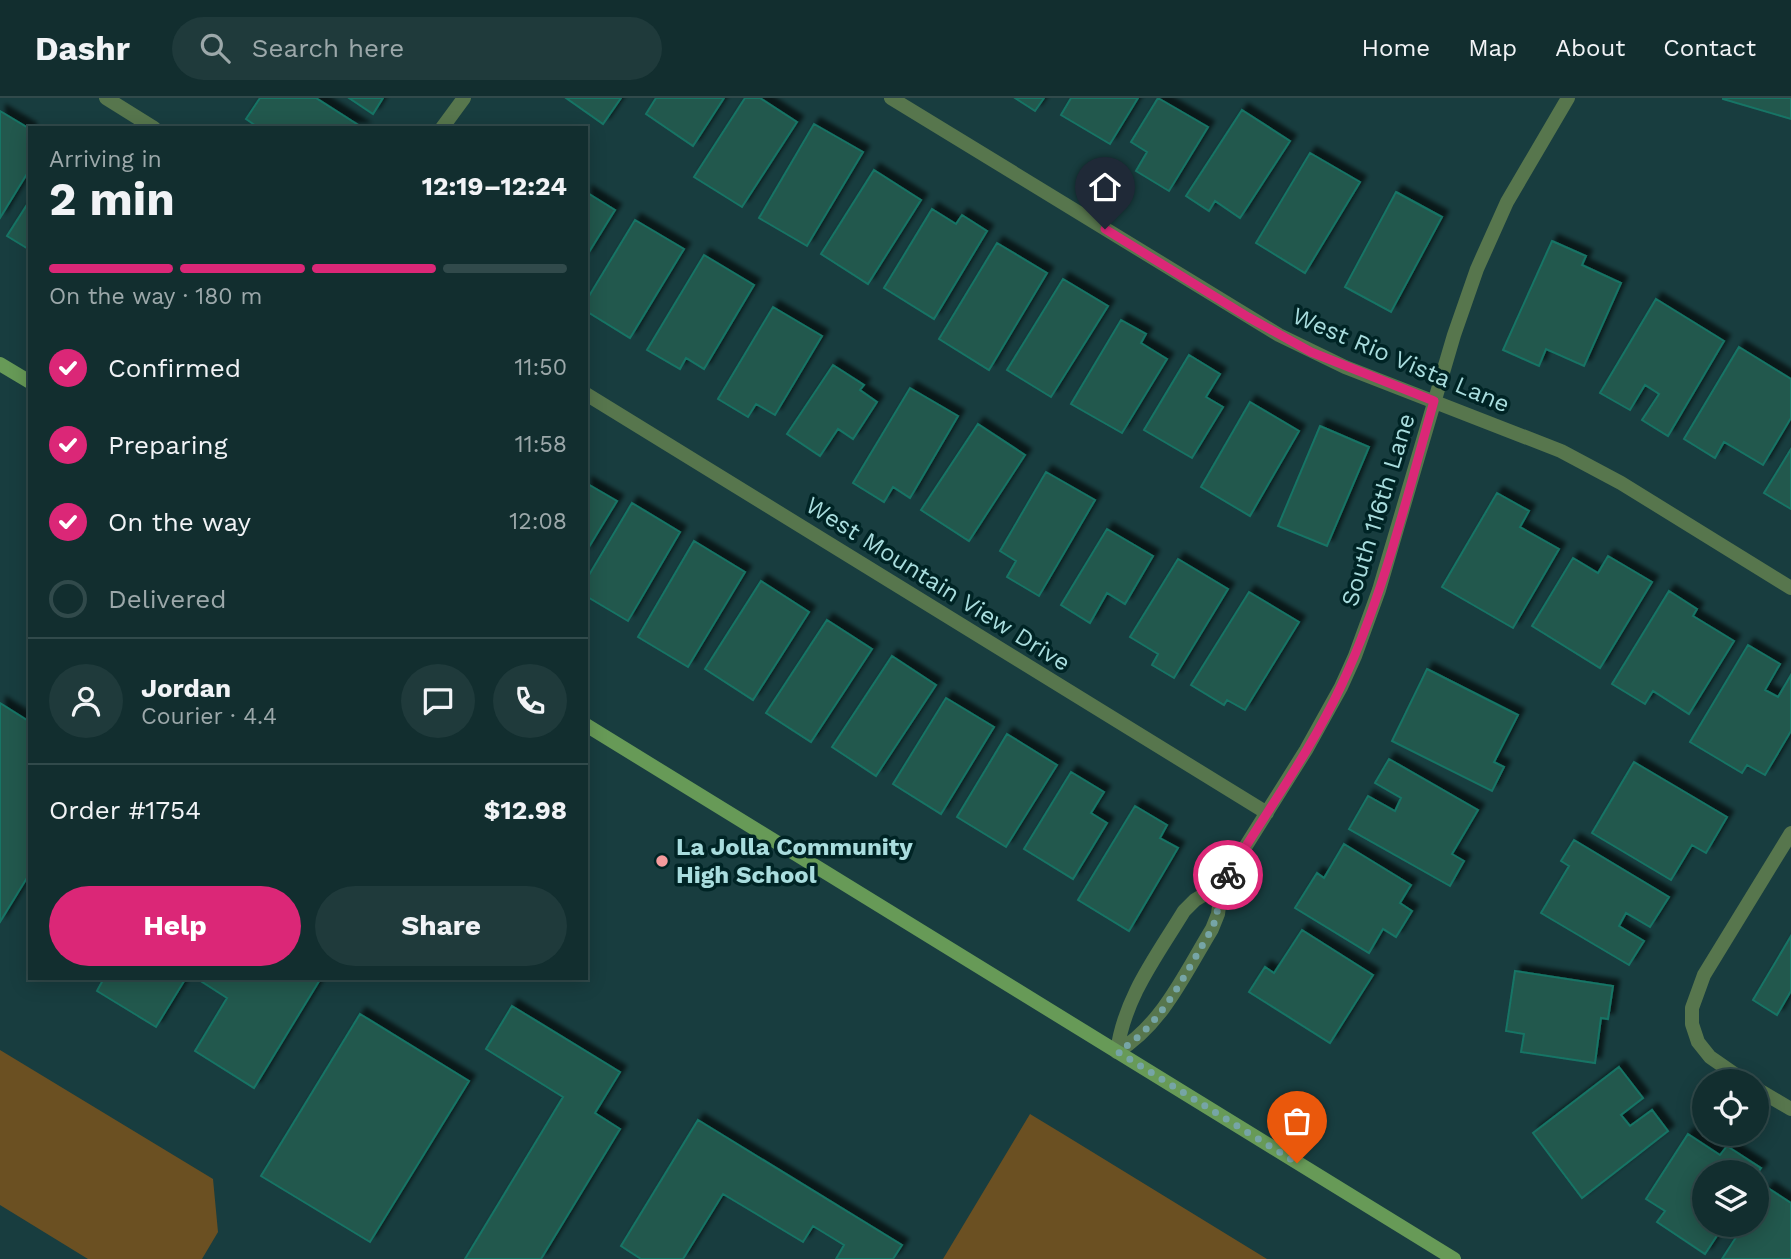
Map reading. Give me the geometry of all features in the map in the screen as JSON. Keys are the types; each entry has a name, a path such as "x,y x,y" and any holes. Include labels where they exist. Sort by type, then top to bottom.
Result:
{"street":[{"path":"106,98 151,126"},
{"path":"443,126 464,98"},
{"name":"West Rio Vista Lane","path":"891,98 1279,335 1345,367 1561,451 1592,467 1791,588"},
{"name":"South 116th Lane","path":"1118,1052 1123,1017 1130,1000 1184,911 1195,900 1222,884 1325,716 1355,656 1379,590 1464,306 1491,236 1523,173 1568,98"},
{"path":"0,364 28,381"},
{"name":"West Mountain View Drive","path":"588,395 1267,813"},
{"path":"588,726 1454,1259"},
{"path":"1727,1069 1710,1057 1698,1042 1692,1024 1692,1008 1704,975 1791,833"},
{"name":"South 116th Lane","path":"1118,1052 1146,1032 1158,1017 1212,929 1220,907 1222,884"},
{"path":"1769,1095 1791,1109"}],"shaded area":[{"path":"0,1050 213,1179 218,1232 202,1259 88,1259 0,1205"},
{"path":"1030,1114 1063,1134 1267,1259 943,1259"}],"building":[{"path":"260,98 316,98 360,126 256,126 246,119"},
{"path":"349,98 383,98 373,114"},
{"path":"566,98 621,98 603,124"},
{"path":"656,98 724,98 693,146 646,114"},
{"path":"745,98 760,98 797,122 742,207 694,177"},
{"path":"1015,98 1044,98 1035,111"},
{"path":"1071,98 1138,98 1110,144 1061,115"},
{"path":"1158,98 1208,127 1169,191 1136,171 1147,152 1131,142"},
{"path":"1791,98 1791,119 1723,99"},
{"path":"1242,110 1290,141 1240,218 1215,201 1209,211 1186,196"},
{"path":"0,111 28,128 28,172 0,218"},
{"path":"814,124 863,152 807,246 759,218"},
{"path":"1310,153 1360,182 1305,273 1256,243"},
{"path":"874,170 921,200 868,284 821,254"},
{"path":"1396,192 1442,217 1391,312 1345,287"},
{"path":"588,193 615,210 588,254"},
{"path":"28,203 28,249 7,236"},
{"path":"932,209 956,224 962,215 987,231 934,319 884,288"},
{"path":"635,220 684,249 630,338 588,312 588,298"},
{"path":"1552,241 1586,256 1582,265 1621,283 1584,366 1546,349 1539,366 1503,350"},
{"path":"997,243 1047,273 989,370 939,339"},
{"path":"704,255 754,285 704,369 686,358 680,369 647,350"},
{"path":"1063,279 1108,306 1051,397 1007,370"},
{"path":"1656,299 1724,341 1668,436 1642,420 1659,394 1645,385 1630,410 1600,393"},
{"path":"773,307 822,336 775,415 756,404 748,417 718,399"},
{"path":"1121,320 1146,334 1141,343 1167,359 1122,433 1071,404"},
{"path":"1739,347 1791,379 1791,418 1763,465 1724,442 1715,458 1684,439"},
{"path":"1189,355 1220,374 1206,397 1223,407 1192,458 1144,430"},
{"path":"833,365 864,385 860,390 877,402 853,439 838,429 820,456 787,434"},
{"path":"910,388 958,416 910,498 893,487 884,502 853,483"},
{"path":"1250,402 1299,431 1250,516 1201,487"},
{"path":"978,424 1025,455 969,541 921,510"},
{"path":"1320,426 1369,447 1327,546 1278,526"},
{"path":"1791,449 1791,509 1764,493"},
{"path":"1046,472 1095,500 1039,596 1007,577 1016,561 1000,551"},
{"path":"588,484 617,501 588,549"},
{"path":"1497,493 1529,511 1520,527 1559,549 1513,628 1442,587"},
{"path":"632,503 680,532 628,621 588,597 588,577"},
{"path":"1107,529 1153,556 1125,604 1107,593 1090,623 1061,605"},
{"path":"694,541 745,572 688,667 638,637"},
{"path":"1608,556 1652,582 1600,668 1532,626 1573,558 1598,573"},
{"path":"1178,559 1228,589 1174,678 1152,665 1158,654 1130,637"},
{"path":"761,581 809,612 753,700 705,669"},
{"path":"1669,591 1697,609 1693,616 1734,641 1689,714 1653,691 1645,704 1612,684"},
{"path":"1249,592 1299,622 1245,710 1227,700 1224,705 1191,685"},
{"path":"827,620 872,649 811,742 766,713"},
{"path":"1748,645 1780,664 1765,690 1778,697 1791,675 1791,731 1765,775 1747,765 1742,773 1690,742"},
{"path":"892,656 936,685 876,776 832,747"},
{"path":"1427,669 1518,715 1494,762 1504,767 1492,791 1392,741"},
{"path":"946,698 994,727 941,814 893,784"},
{"path":"0,703 28,721 28,876 0,922"},
{"path":"1007,734 1057,765 1006,847 957,817"},
{"path":"1389,759 1478,810 1452,854 1464,861 1450,886 1349,829 1368,796 1395,811 1401,798 1375,783"},
{"path":"1634,762 1727,817 1706,853 1692,845 1671,880 1592,833"},
{"path":"1071,772 1104,792 1091,813 1107,823 1073,879 1024,849"},
{"path":"1135,806 1167,825 1160,838 1178,848 1129,931 1078,900"},
{"path":"1574,840 1669,897 1650,927 1626,913 1619,926 1644,941 1629,965 1541,913 1569,866 1561,861"},
{"path":"1344,844 1411,885 1400,903 1412,911 1396,937 1383,929 1369,953 1295,908 1317,873 1324,878"},
{"path":"1302,930 1373,975 1330,1043 1249,992 1265,967 1274,973"},
{"path":"1791,936 1791,991 1777,1015 1753,1000"},
{"path":"1515,971 1613,986 1608,1019 1601,1018 1595,1063 1521,1052 1524,1034 1506,1031"},
{"path":"103,980 185,980 156,1027 97,991"},
{"path":"199,980 320,980 254,1088 195,1051 227,998"},
{"path":"512,1006 620,1072 595,1113 620,1129 541,1259 465,1259 563,1097 486,1049"},
{"path":"360,1014 469,1081 370,1242 261,1176"},
{"path":"1619,1067 1643,1098 1621,1115 1630,1126 1652,1110 1668,1131 1582,1198 1533,1133"},
{"path":"698,1120 902,1245 893,1259 836,1259 844,1245 813,1226 803,1242 723,1194 683,1259 641,1259 621,1246"},
{"path":"1688,1134 1692,1137 1692,1146 1706,1146 1720,1155 1727,1146 1749,1160 1692,1160 1692,1237 1716,1237 1705,1254 1657,1222 1665,1211 1646,1199"},
{"path":"1769,1189 1791,1203 1791,1259 1722,1259 1736,1237 1769,1237"}],"way so far":[{"path":"1228,875 1222,884 1218,914 1212,929 1158,1017 1146,1032 1118,1052 1297,1163"}],"place":[{"name":"La Jolla Community High School","path":"662,861"}],"route":[{"path":"1105,229 1248,317 1311,352 1434,401 1379,590 1355,656 1315,733 1228,875"}]}
